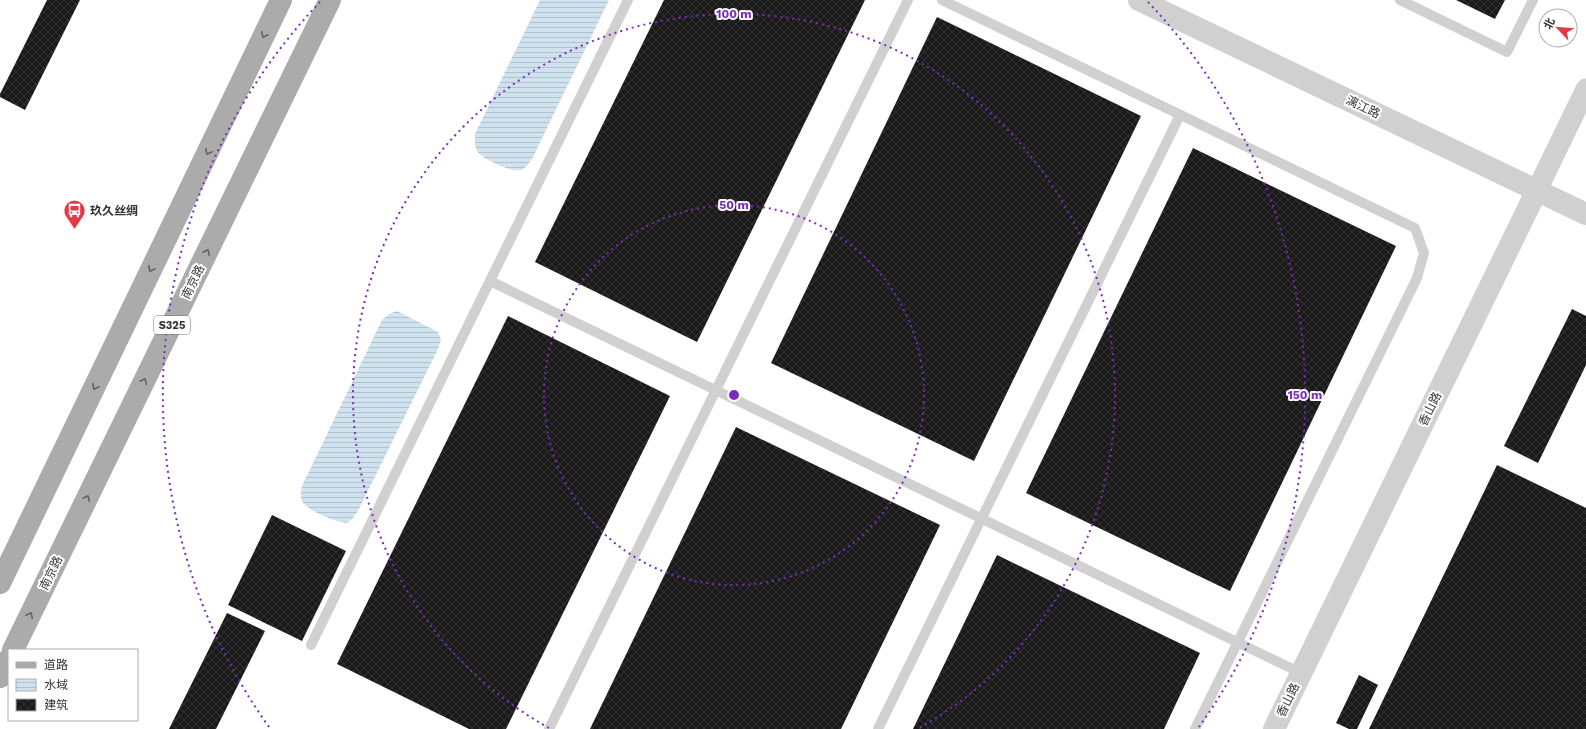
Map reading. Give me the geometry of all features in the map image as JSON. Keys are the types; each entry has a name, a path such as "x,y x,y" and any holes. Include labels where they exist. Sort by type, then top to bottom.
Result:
{"main road":[{"path":"0,584 281,0"},
{"name":"南京路","path":"13,649 330,0"},
{"path":"0,677 8,661"}],"street":[{"name":"漓江路","path":"1140,0 1586,214"},
{"name":"香山路","path":"1274,729 1586,89"}],"lane":[{"path":"311,645 628,0"},
{"path":"549,729 908,0"},
{"path":"942,0 1416,228 1424,253 1417,278 1195,729"},
{"path":"1400,0 1507,52 1533,0"},
{"path":"878,729 1180,115"},
{"path":"490,282 1301,673"}],"water":[{"path":"540,0 609,0 532,159 524,168 517,170 498,165 481,155 476,148 475,134"},
{"path":"397,311 438,332 441,339 438,349 358,511 347,523 336,521 310,509 305,505 301,497 302,486 382,320 389,314"}],"building":[{"path":"47,0 80,0 25,110 0,97 0,94"},
{"path":"664,0 865,0 697,342 535,262"},
{"path":"1456,0 1505,0 1495,19"},
{"path":"937,17 1141,116 974,461 771,363"},
{"path":"1193,148 1396,246 1230,591 1026,493"},
{"path":"1572,309 1586,316 1586,365 1538,463 1504,446"},
{"path":"508,316 670,396 506,729 469,729 337,664"},
{"path":"736,427 940,525 841,729 590,729"},
{"path":"1497,465 1586,508 1586,729 1369,729"},
{"path":"272,515 346,551 302,641 228,605"},
{"path":"997,555 1200,653 1164,729 913,729"},
{"path":"227,613 265,631 216,729 169,729"},
{"path":"1359,675 1378,685 1357,729 1349,729 1336,723"}],"place":[{"name":"玖久丝绸","path":"75,230"}]}
